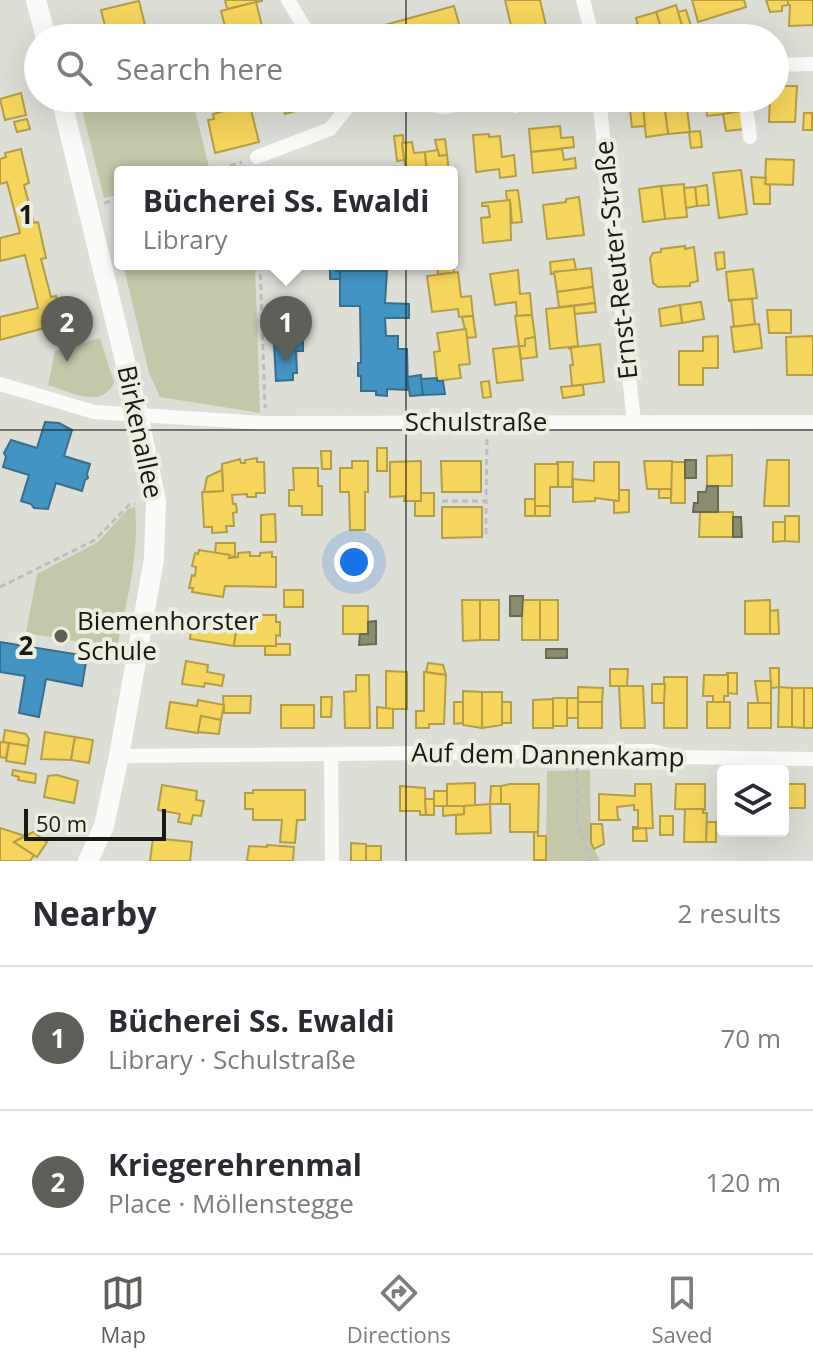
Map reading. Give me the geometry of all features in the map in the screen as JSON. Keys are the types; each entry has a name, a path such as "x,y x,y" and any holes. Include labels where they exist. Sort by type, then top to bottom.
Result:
{"street":[{"path":"36,0 42,24"},
{"path":"288,0 303,24"},
{"path":"583,0 589,24"},
{"path":"789,65 813,64"},
{"name":"Birkenallee","path":"64,112 155,491 156,533 119,756 104,826 88,861"},
{"path":"257,157 330,129 344,112"},
{"name":"Ernst-Reuter-Straße","path":"601,112 634,422"},
{"path":"747,112 750,137"},
{"name":"Schulstraße","path":"0,384 94,412 265,423 813,422"},
{"name":"Auf dem Dannenkamp","path":"119,756 652,751 676,757 813,759"},
{"path":"331,754 332,861"}],"path":[{"path":"229,166 257,157"},
{"path":"103,204 114,201"},
{"path":"260,270 265,423"},
{"path":"486,534 487,422"},
{"path":"442,501 486,501"},
{"path":"0,587 95,540 129,505 143,503"},
{"path":"577,752 577,824 591,861"}],"green space":[{"path":"82,112 195,112 209,166 114,166 114,196 104,198"},
{"path":"124,270 255,270 260,413 160,397 149,373"},
{"path":"100,338 114,383 108,391 93,397 48,385 55,351"},
{"path":"135,507 134,560 117,648 26,633 37,574 98,542 128,509"},
{"path":"590,770 591,843 600,861 546,861 547,771"}],"building: Homes":[{"path":"225,0 262,0 262,1 227,9"},
{"path":"505,0 540,0 546,24 511,24"},
{"path":"692,0 744,0 746,7 698,22"},
{"path":"766,0 788,0 788,5 782,6 782,11 770,12"},
{"path":"788,0 813,0 813,25 789,26"},
{"path":"139,1 145,24 104,24 101,10"},
{"path":"256,2 262,24 224,24 221,11"},
{"path":"676,5 682,24 660,24 656,12"},
{"path":"454,6 459,24 388,24"},
{"path":"686,10 690,24 682,24 678,12"},
{"path":"656,12 660,24 638,24 636,18"},
{"path":"789,86 797,86 795,122 769,122 769,112 789,112"},
{"path":"21,93 26,115 5,120 0,99"},
{"path":"252,112 259,142 215,153 208,120 214,119 213,114"},
{"path":"630,112 643,112 645,126 632,127"},
{"path":"644,112 665,112 668,134 646,137"},
{"path":"665,112 687,112 690,132 668,134"},
{"path":"707,112 734,113 707,116"},
{"path":"742,112 745,129 726,131 723,114"},
{"path":"804,113 812,113 812,130 803,130"},
{"path":"27,119 30,129 17,132 14,122"},
{"path":"560,126 561,138 573,137 574,147 531,152 529,129"},
{"path":"700,131 702,147 691,148 689,132"},
{"path":"489,134 489,137 500,136 502,157 514,155 516,176 500,178 499,169 476,172 473,135"},
{"path":"403,135 404,160 397,161 394,136"},
{"path":"445,139 447,155 439,156 435,140"},
{"path":"412,142 414,153 425,152 426,166 405,166 402,143"},
{"path":"21,149 29,183 24,185 34,223 38,222 46,258 41,259 51,297 56,296 64,328 49,332 48,327 0,340 0,317 38,308 25,255 0,261 0,238 20,233 7,182 0,184 0,159 6,157 5,153"},
{"path":"562,149 564,160 575,158 576,168 533,173 531,152"},
{"path":"438,150 439,156 447,155 448,166 426,166 425,152"},
{"path":"766,159 794,160 793,185 765,184"},
{"path":"741,170 747,214 719,218 713,173"},
{"path":"751,177 766,178 765,184 770,185 770,204 754,204"},
{"path":"684,184 687,217 665,219 661,186"},
{"path":"707,185 709,205 697,206 695,187"},
{"path":"661,186 665,219 643,222 639,189"},
{"path":"695,187 697,206 686,208 684,188"},
{"path":"518,190 522,222 512,223 506,191"},
{"path":"579,197 584,235 547,239 543,205"},
{"path":"510,200 511,240 483,243 481,218 490,217 488,206 482,206 482,203"},
{"path":"685,246 685,249 694,247 698,281 690,283 690,286 658,287 653,283 650,258 653,253"},
{"path":"724,252 725,268 717,270 715,253"},
{"path":"574,259 576,270 551,274 550,262"},
{"path":"591,268 593,287 557,292 554,272"},
{"path":"753,269 757,298 729,301 726,272"},
{"path":"438,270 454,270 454,273 438,274"},
{"path":"518,270 520,294 530,293 532,315 517,316 516,302 495,305 490,274"},
{"path":"458,272 461,297 471,296 473,316 459,317 458,309 432,312 427,276"},
{"path":"593,287 595,303 559,307 557,292"},
{"path":"752,299 755,324 734,327 731,300"},
{"path":"701,302 704,319 682,323 680,305"},
{"path":"595,303 596,312 574,314 574,306"},
{"path":"680,305 682,323 661,326 659,309"},
{"path":"574,306 578,346 550,349 546,309"},
{"path":"767,310 791,310 791,333 769,333"},
{"path":"532,315 535,337 525,339 525,346 519,346 515,316"},
{"path":"473,316 476,337 467,338 462,317"},
{"path":"759,324 762,348 734,352 731,327"},
{"path":"466,329 470,364 459,365 461,378 437,381 434,352 440,351 437,333"},
{"path":"718,336 718,368 703,368 703,385 679,385 679,351 703,351 703,337"},
{"path":"813,336 813,375 787,375 786,337"},
{"path":"535,337 537,357 521,359 519,346 525,346 525,339"},
{"path":"600,344 604,382 572,386 570,365 573,365 571,349 568,348"},
{"path":"519,346 523,380 497,383 493,349"},
{"path":"489,381 491,397 483,398 481,382"},
{"path":"583,385 584,395 563,398 561,387"},
{"path":"377,448 387,448 387,471 377,471"},
{"path":"321,451 331,451 331,469 322,469"},
{"path":"732,455 732,486 707,486 707,456"},
{"path":"257,458 257,462 264,462 265,493 256,493 256,497 232,495 237,512 233,513 234,526 226,526 227,532 212,533 212,527 204,527 202,492 223,491 222,464 240,459 241,463 245,463 245,460"},
{"path":"767,460 789,460 789,506 764,506"},
{"path":"352,461 368,461 365,530 350,530 349,492 340,492 340,468 352,468"},
{"path":"421,461 421,501 404,501 405,496 390,497 390,462"},
{"path":"441,461 481,461 481,492 442,492"},
{"path":"644,461 672,461 672,489 647,489"},
{"path":"557,462 573,462 572,487 558,487"},
{"path":"594,462 619,462 619,501 595,498 595,501 573,502 573,479 594,481"},
{"path":"672,462 685,462 685,503 671,503"},
{"path":"535,464 558,464 558,487 550,487 550,506 535,506"},
{"path":"293,468 318,468 318,486 322,486 322,515 302,515 302,506 289,506 289,490 294,490"},
{"path":"222,470 223,491 204,492 207,477"},
{"path":"659,489 671,489 671,498 659,498"},
{"path":"619,490 629,490 629,512 614,513 614,501 619,501"},
{"path":"421,493 434,493 434,516 415,516 415,501 421,501"},
{"path":"525,499 535,499 535,516 525,516"},
{"path":"535,506 550,506 550,516 535,516"},
{"path":"442,507 482,507 482,537 442,538"},
{"path":"700,512 733,512 733,537 699,537"},
{"path":"275,514 276,542 261,542 261,515"},
{"path":"785,516 799,516 799,542 785,541"},
{"path":"773,522 785,522 785,541 773,542"},
{"path":"216,543 235,543 235,556 229,558 230,555 215,553"},
{"path":"199,550 230,555 229,558 238,557 238,553 250,552 250,556 260,556 260,553 272,552 272,557 276,557 276,587 225,586 223,597 192,592 193,588 189,588 196,567 192,566 195,553 198,554"},
{"path":"284,590 303,590 303,607 284,607"},
{"path":"462,600 480,600 480,640 463,641"},
{"path":"480,600 499,600 499,640 480,640"},
{"path":"522,600 540,600 540,640 522,640"},
{"path":"540,600 558,600 558,640 540,640"},
{"path":"770,600 770,634 745,634 745,601"},
{"path":"343,606 368,606 368,634 343,634"},
{"path":"778,610 779,634 770,634 770,611"},
{"path":"193,613 238,622 234,646 190,639"},
{"path":"238,615 276,615 276,622 280,622 280,636 276,635 276,646 234,646"},
{"path":"290,644 290,655 265,655 265,646"},
{"path":"186,661 208,665 207,672 224,675 222,686 182,684"},
{"path":"428,663 443,665 446,675 426,672"},
{"path":"770,668 779,668 779,687 771,688"},
{"path":"610,669 628,669 627,686 610,686"},
{"path":"386,671 407,672 407,709 386,709"},
{"path":"424,672 446,675 444,724 416,728 416,711 424,711"},
{"path":"727,673 737,673 737,694 728,693"},
{"path":"356,675 369,675 370,728 345,728 344,692 356,691"},
{"path":"704,675 728,675 728,696 724,696 724,702 713,702 713,696 703,696"},
{"path":"664,677 687,677 687,728 664,728"},
{"path":"755,681 771,681 771,703 758,703"},
{"path":"652,684 665,684 664,703 652,703"},
{"path":"619,686 643,686 645,728 621,728"},
{"path":"578,687 603,688 602,702 578,702"},
{"path":"779,687 792,688 792,727 778,727"},
{"path":"792,688 804,688 804,728 792,727"},
{"path":"804,688 813,688 813,728 804,728"},
{"path":"463,691 482,692 482,728 463,725"},
{"path":"482,692 502,692 502,725 482,728"},
{"path":"223,696 251,696 250,713 224,713"},
{"path":"321,697 332,697 331,717 321,717"},
{"path":"553,698 567,698 567,726 553,726"},
{"path":"567,698 578,698 578,718 567,718"},
{"path":"553,699 553,728 533,728 533,700"},
{"path":"198,700 224,705 221,720 201,716 198,733 166,728 170,702 197,706"},
{"path":"454,702 463,702 463,723 454,724"},
{"path":"502,702 511,702 511,723 502,723"},
{"path":"578,702 602,702 602,728 578,728"},
{"path":"707,702 730,702 730,728 707,728"},
{"path":"748,703 771,703 771,728 748,728"},
{"path":"281,705 314,705 314,728 281,728"},
{"path":"377,707 393,709 393,728 377,728"},
{"path":"201,716 221,720 219,734 198,732"},
{"path":"5,730 26,734 28,746 3,742"},
{"path":"45,732 75,737 71,760 41,759"},
{"path":"75,737 93,740 89,763 71,760"},
{"path":"0,742 9,743 6,758 0,757"},
{"path":"9,743 28,746 25,764 6,761"},
{"path":"13,770 36,774 35,783 18,780 19,777 12,775"},
{"path":"57,775 78,781 74,803 44,797 48,776"},
{"path":"475,783 475,806 447,807 447,784"},
{"path":"539,784 538,832 510,832 510,804 501,804 501,786"},
{"path":"635,784 651,784 653,828 633,829 638,827 638,810 634,810 634,805 617,807 618,819 621,820 599,820 599,794 635,796"},
{"path":"676,784 705,784 705,810 675,809"},
{"path":"789,784 805,784 805,808 789,808"},
{"path":"162,785 197,791 196,800 204,801 201,816 193,815 191,824 178,822 180,814 158,810"},
{"path":"400,786 425,788 426,815 420,815 420,811 400,811"},
{"path":"491,786 501,786 501,804 490,804"},
{"path":"253,790 305,790 305,820 297,820 295,843 280,842 282,820 253,820 253,809 245,809 245,793 253,793"},
{"path":"434,791 447,791 447,806 434,806"},
{"path":"425,799 434,799 434,815 426,815"},
{"path":"490,804 491,833 456,834 456,815 464,814 464,806"},
{"path":"443,806 464,806 464,814 443,816"},
{"path":"685,809 703,809 703,813 707,813 706,842 684,842"},
{"path":"660,816 673,816 673,835 660,835"},
{"path":"707,822 716,822 716,842 706,842"},
{"path":"591,824 602,824 604,844 594,849 591,843"},
{"path":"0,828 25,836 14,842 34,855 30,861 0,861"},
{"path":"646,828 647,841 633,841 633,829"},
{"path":"33,832 47,842 37,857 14,842"},
{"path":"534,832 538,832 538,836 546,836 546,860 534,860"},
{"path":"153,838 192,842 190,861 150,861"},
{"path":"351,843 366,844 366,861 351,861"},
{"path":"249,846 294,847 293,861 247,861"},
{"path":"366,846 381,846 381,861 366,861"}],"building: Schools":[{"path":"330,270 340,271 340,279 330,279"},
{"path":"340,271 387,271 385,303 409,304 409,318 385,318 386,336 398,336 398,349 407,349 408,390 387,389 387,396 376,395 376,391 361,391 361,376 358,376 358,363 361,363 360,306 340,306"},
{"path":"303,342 303,351 296,351 297,373 293,373 293,380 276,381 274,343"},
{"path":"421,375 423,395 410,396 407,377"},
{"path":"437,378 437,381 443,381 445,394 423,395 421,379"},
{"path":"45,422 59,423 72,430 64,456 90,464 82,491 56,483 48,509 34,508 21,501 29,475 3,467 4,453 11,440 37,448"},
{"path":"0,642 87,656 82,686 46,679 39,717 19,713 25,676 0,672"}],"building: Industry":[{"path":"685,460 696,460 696,478 685,478"},
{"path":"707,486 718,486 718,512 693,512 694,503 698,503 698,492 706,492"},
{"path":"733,517 741,517 742,537 733,537"},
{"path":"510,596 523,596 522,616 510,616"},
{"path":"376,621 376,644 359,645 360,634 368,634 368,622"},
{"path":"546,649 567,649 567,658 546,658"}],"place":[{"name":"Kriegerehrenmal","path":"67,362"},
{"name":"Bücherei Ss. Ewaldi","path":"286,362"},
{"name":"Biemenhorster Schule","path":"61,636"}]}
